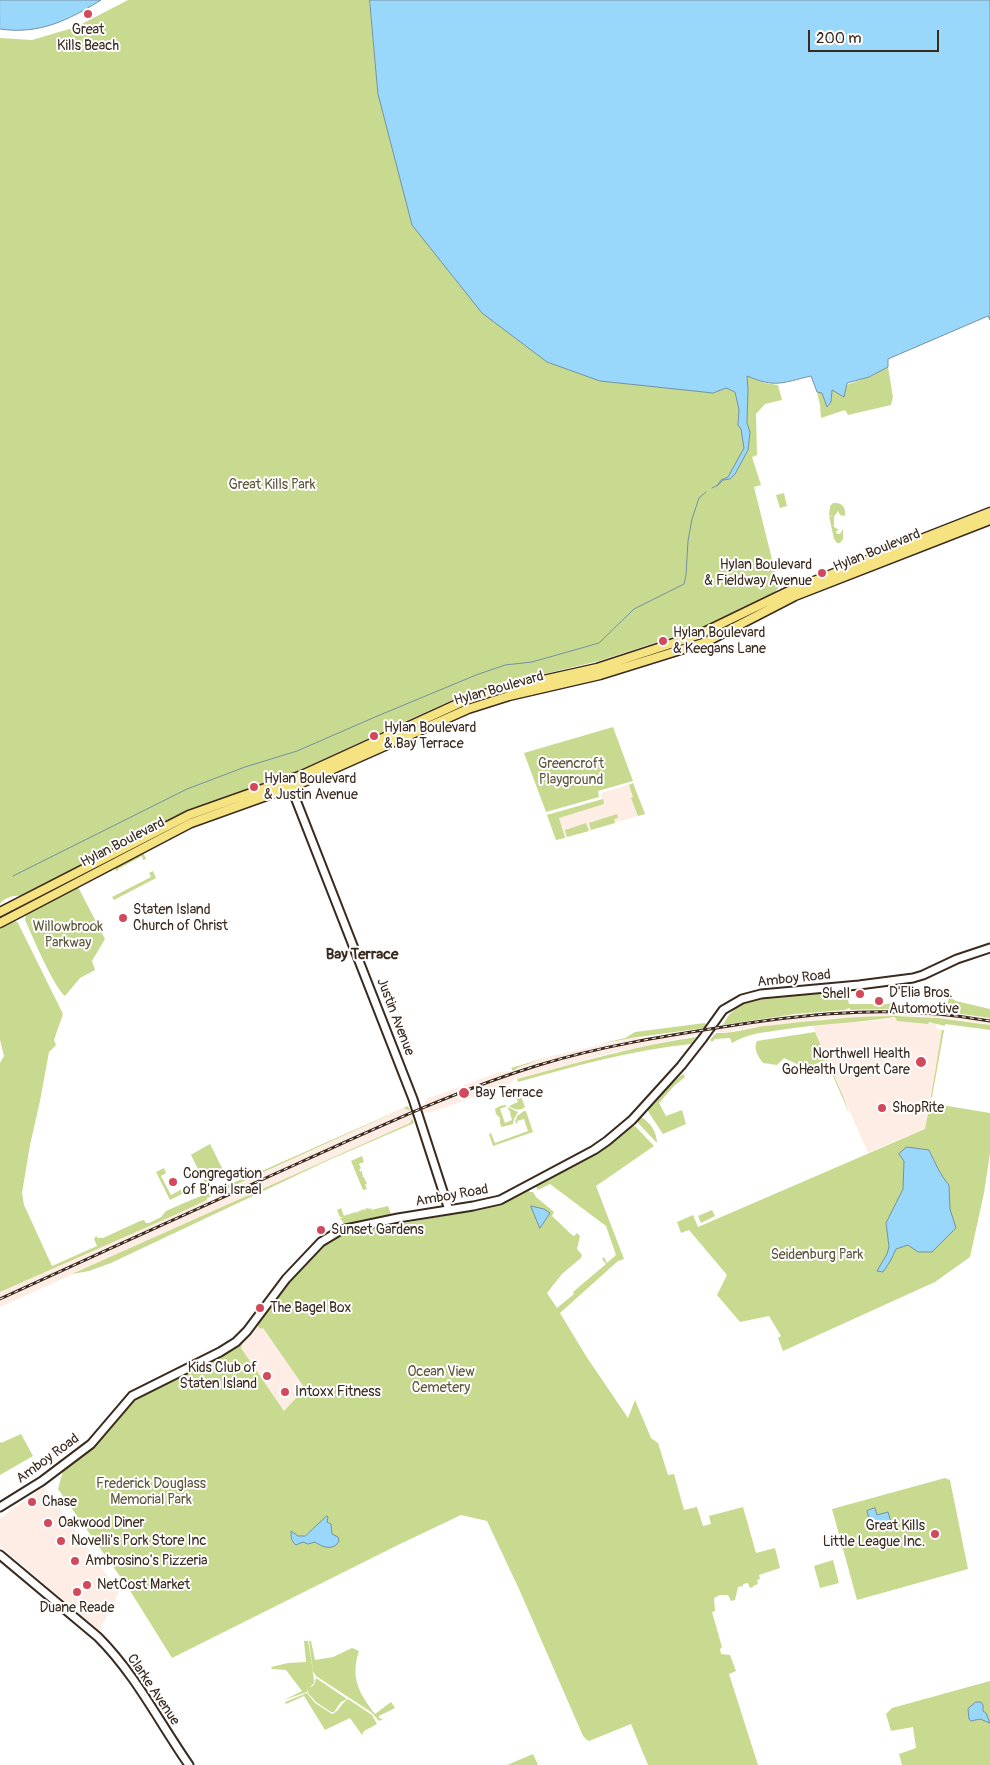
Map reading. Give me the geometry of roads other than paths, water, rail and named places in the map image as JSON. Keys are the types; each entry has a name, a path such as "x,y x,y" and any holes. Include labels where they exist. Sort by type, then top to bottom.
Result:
{"main road":[{"name":"Hylan Boulevard","path":"0,912 189,816 290,784 470,699 494,691 602,666 698,635 791,590 990,512"},
{"name":"Hylan Boulevard","path":"0,922 191,823 290,784 476,706 509,696 600,675 712,640 795,596 990,520"},
{"name":"Justin Avenue","path":"290,784 413,1099 449,1210"},
{"name":"Amboy Road","path":"0,1507 42,1481 91,1444 132,1396 220,1352 236,1342 247,1331 297,1267 330,1235 341,1230 398,1218 486,1204 509,1196 607,1141 632,1120 681,1066 723,1010 742,1000 761,994 859,986 923,976 957,959 990,948"},
{"name":"Clarke Avenue","path":"0,1555 98,1637 112,1652 138,1684 167,1733 189,1765"}],"water":[{"path":"0,0 101,0 65,20 41,28 14,30 0,29"},
{"path":"370,0 990,0 990,320 988,316 888,359 888,367 869,377 847,383 844,397 832,390 831,402 827,407 822,393 817,392 811,376 772,383 747,376 747,423 750,432 748,450 735,474 730,479 723,480 717,486 721,480 728,477 744,448 741,429 738,425 739,410 735,392 726,388 713,393 600,381 547,362 482,313 412,225 378,94"},
{"path":"907,1147 929,1150 940,1173 949,1185 950,1209 956,1228 932,1252 918,1252 908,1245 896,1249 883,1272 877,1271 889,1247 886,1223 903,1189 904,1161 899,1154"},
{"path":"531,1206 544,1209 550,1213 540,1228"},
{"path":"875,1508 877,1515 888,1512 893,1529 885,1531 882,1524 871,1527 867,1511"},
{"path":"327,1516 327,1522 331,1524 332,1534 338,1537 339,1541 336,1545 328,1547 315,1542 308,1544 303,1542 296,1545 293,1542 291,1531 298,1536 305,1536"},
{"path":"976,1702 981,1702 983,1705 983,1711 986,1713 990,1723 980,1719 971,1721 969,1719 968,1709"}],"waterway":[{"path":"712,488 718,485"},
{"path":"13,876 187,789 245,767 297,751 476,675 505,665 532,662 599,643 634,609 684,584 692,519 699,498 706,492"}],"railway":[{"path":"0,1299 418,1110 508,1075 562,1058 633,1042 681,1034 762,1021 827,1014 859,1012 924,1013 990,1021"}],"place":[{"name":"Great Kills Beach","path":"88,14"},
{"name":"Hylan Boulevard & Fieldway Avenue","path":"822,573"},
{"name":"Hylan Boulevard & Keegans Lane","path":"663,641"},
{"name":"Hylan Boulevard & Bay Terrace","path":"374,736"},
{"name":"Hylan Boulevard & Justin Avenue","path":"254,787"},
{"name":"Staten Island Church of Christ","path":"123,918"},
{"name":"Shell","path":"860,994"},
{"name":"D'Elia Bros. Automotive","path":"879,1001"},
{"name":"Northwell Health GoHealth Urgent Care","path":"921,1062"},
{"name":"Bay Terrace","path":"464,1093"},
{"name":"ShopRite","path":"882,1108"},
{"name":"Congregation of B'nai Israel","path":"173,1182"},
{"name":"Sunset Gardens","path":"321,1230"},
{"name":"The Bagel Box","path":"260,1308"},
{"name":"Kids Club of Staten Island","path":"267,1376"},
{"name":"Intoxx Fitness","path":"285,1392"},
{"name":"Chase","path":"32,1502"},
{"name":"Oakwood Diner","path":"48,1523"},
{"name":"Great Kills Little League Inc.","path":"935,1534"},
{"name":"Novelli's Pork Store Inc","path":"61,1541"},
{"name":"Ambrosino's Pizzeria","path":"75,1561"},
{"name":"NetCost Market","path":"87,1585"},
{"name":"Duane Reade","path":"77,1592"}],"district":[{"name":"Bay Terrace","path":"362,955"}],"park label":[{"name":"Great Kills Park","path":"272,485"},
{"name":"Greencroft Playground","path":"571,772"},
{"name":"Willowbrook Parkway","path":"68,936"},
{"name":"Seidenburg Park","path":"817,1255"},
{"name":"Ocean View Cemetery","path":"441,1380"},
{"name":"Frederick Douglass Memorial Park","path":"151,1492"}]}
